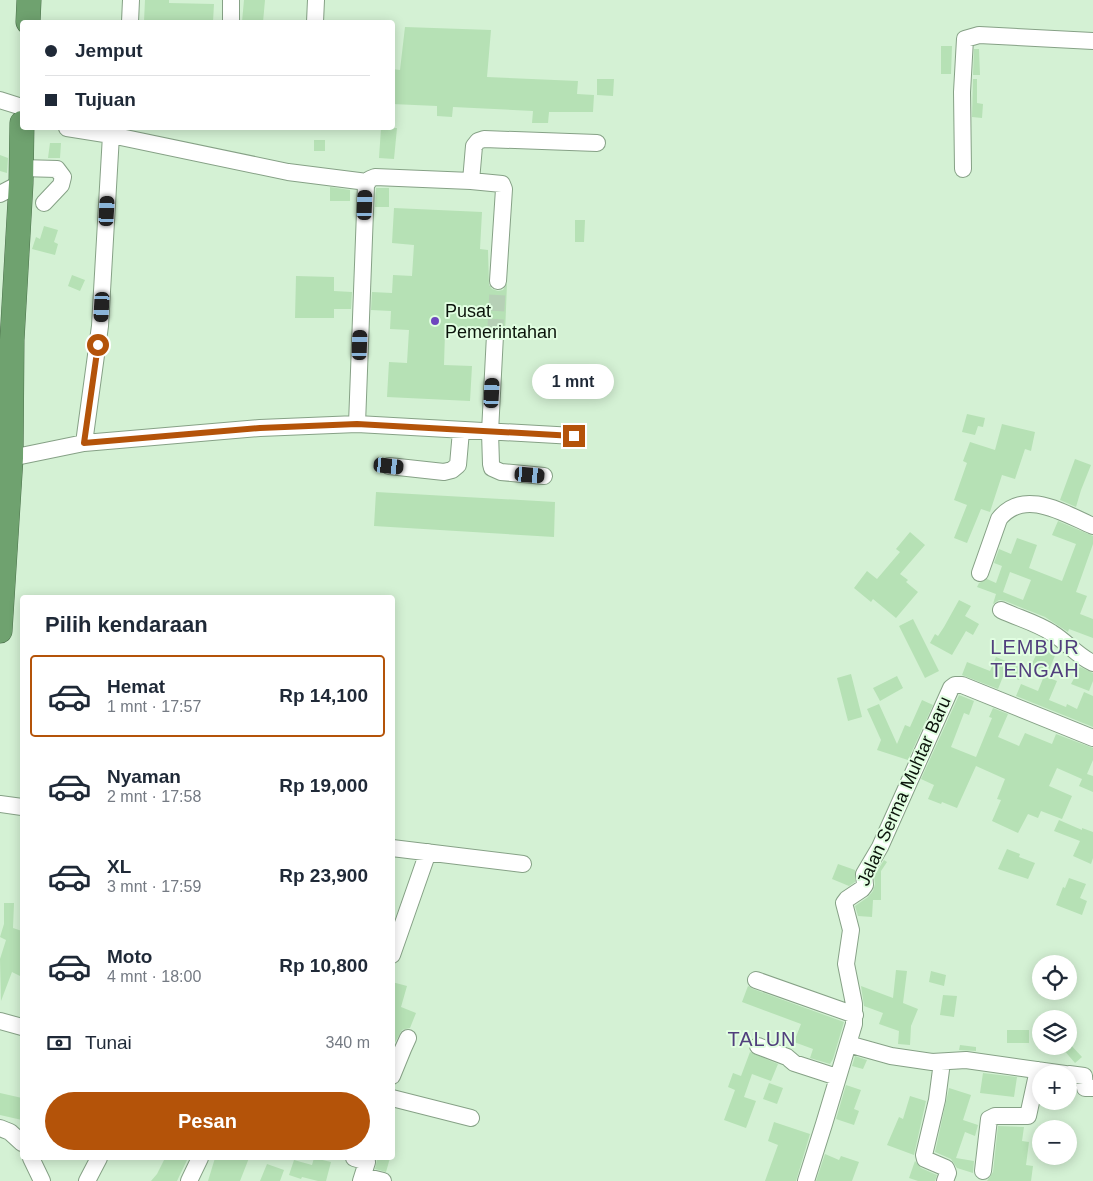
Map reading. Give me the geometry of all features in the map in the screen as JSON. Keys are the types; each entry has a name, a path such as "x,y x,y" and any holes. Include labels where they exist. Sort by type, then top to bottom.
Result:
{"highway":[{"path":"28,20 29,0"},
{"path":"0,631 3,528 11,458 12,340 22,130"}],"street":[{"path":"130,20 131,0"},
{"path":"231,20 232,0"},
{"path":"315,20 316,0"},
{"path":"963,169 962,92 965,39 979,35 1093,41"},
{"path":"0,100 20,106"},
{"path":"80,130 288,172 367,182 375,177 498,183 503,187 498,281"},
{"path":"84,443 100,326 111,135"},
{"path":"471,181 474,146 484,138 597,143"},
{"path":"0,194 21,176 56,169 63,177 61,185 44,203"},
{"path":"357,424 367,182"},
{"path":"495,334 490,432 492,468 501,472 544,476"},
{"path":"11,458 84,443 260,428 357,424 574,436"},
{"path":"389,466 444,472 452,470 458,464 461,431"},
{"path":"980,573 999,520 1004,513 1025,503 1043,505 1093,526"},
{"path":"1001,610 1051,632 1068,643 1076,653 1093,664"},
{"name":"Jalan Serma Muhtar Baru","path":"806,1181 848,1044 854,1016 846,964 851,930 844,903 865,885 864,874 880,847 951,688 955,685 962,685 1093,738"},
{"path":"0,804 20,807"},
{"path":"395,848 523,864"},
{"path":"395,947 428,852"},
{"path":"756,980 854,1016"},
{"path":"0,1021 20,1026"},
{"path":"395,1068 408,1038"},
{"path":"848,1044 891,1056 932,1062 966,1060 1032,1069"},
{"path":"758,1046 787,1056 794,1063 837,1077"},
{"path":"942,1062 937,1100 924,1155 925,1159 946,1168 948,1173 945,1181"},
{"path":"1077,1075 1084,1076 1085,1088 1093,1088"},
{"path":"983,1171 988,1119 995,1116 1028,1116 1032,1098"},
{"path":"395,1099 471,1118"},
{"path":"0,1128 10,1132 20,1141"},
{"path":"32,1160 42,1181"},
{"path":"86,1181 98,1160"},
{"path":"189,1181 199,1160"},
{"path":"363,1167 383,1181"}],"building":[{"path":"145,0 169,0 169,3 214,4 213,20 144,20"},
{"path":"244,0 265,0 263,20 242,20"},
{"path":"405,27 491,30 487,77 578,81 577,94 594,95 593,112 549,112 548,123 532,123 533,111 453,107 452,117 437,116 437,106 395,104 395,69 400,70"},
{"path":"941,46 952,46 951,74 941,74"},
{"path":"974,49 979,49 980,75 973,75"},
{"path":"597,79 614,79 613,96 597,95"},
{"path":"973,79 977,79 977,103 983,104 982,118 972,117"},
{"path":"397,128 394,159 379,158 381,130 395,130"},
{"path":"314,140 325,140 325,151 314,151"},
{"path":"50,143 61,143 60,158 48,158"},
{"path":"0,155 8,158 7,173 0,171"},
{"path":"330,187 350,190 350,201 330,201"},
{"path":"376,188 389,188 389,207 375,207"},
{"path":"394,208 482,212 480,249 488,250 489,285 492,289 498,291 503,290 507,283 505,334 501,327 495,325 487,329 485,334 445,332 444,365 472,366 470,401 387,397 389,362 407,363 409,330 390,329 391,311 371,310 372,292 392,293 393,275 412,276 414,245 392,243"},
{"path":"575,220 585,220 584,242 575,242"},
{"path":"44,226 58,230 54,242 58,244 55,255 32,249 36,237 40,239"},
{"path":"72,275 85,280 80,291 68,286"},
{"path":"296,276 334,277 334,291 352,292 351,309 334,309 334,318 295,318"},
{"path":"967,414 985,418 983,427 978,426 975,435 962,432"},
{"path":"1002,424 1035,432 1031,451 1025,449 1015,479 1002,475 990,512 981,509 967,543 954,538 967,505 954,500 967,463 963,461 970,442 995,450"},
{"path":"1075,459 1091,465 1076,507 1060,500"},
{"path":"376,492 555,502 554,537 374,526"},
{"path":"1058,521 1093,536 1093,544 1076,592 1087,596 1080,614 1093,619 1093,638 1069,629 1068,632 1045,617 1005,601 999,600 993,604 996,594 977,587 979,583 987,579 996,583 1002,566 994,563 999,549 1011,554 1017,538 1037,545 1029,568 1062,581 1076,544 1052,535","holes":["1010,572 1031,580 1023,600 1003,592"]},
{"path":"910,532 925,545 900,574 918,592 896,618 873,599 871,602 854,588 867,571 877,579 900,552 896,549"},
{"path":"959,600 971,606 965,616 979,624 973,635 966,631 952,655 930,643 935,634 938,636"},
{"path":"913,619 939,671 925,678 899,626"},
{"path":"1040,646 1056,653 1048,673 1031,666"},
{"path":"996,657 1023,668 1019,680 1004,674 998,689 962,675 967,662 990,671"},
{"path":"1080,667 1093,673 1093,681 1089,691 1071,684"},
{"path":"851,674 862,717 848,721 837,678"},
{"path":"897,676 903,688 880,701 873,688"},
{"path":"1044,676 1057,681 1049,700 1066,707 1067,704 1077,709 1084,692 1093,696 1093,727 1016,696 1021,684 1038,691"},
{"path":"959,695 974,701 969,715 964,713 951,747 976,757 992,718 989,717 993,708 1008,714 998,737 1019,746 1025,733 1052,744 1056,734 1093,748 1093,760 1087,774 1093,776 1093,792 1079,786 1082,779 1057,768 1049,786 1072,796 1062,819 1041,811 1038,818 1028,814 1018,833 992,821 1001,800 997,799 1005,779 976,766 957,808 928,799 934,785 921,779"},
{"path":"922,700 933,705 908,760 877,750 881,740 867,709 879,704 897,744 905,725 910,727"},
{"path":"1059,820 1082,830 1082,828 1093,832 1093,858 1091,864 1073,856 1080,841 1054,831"},
{"path":"1007,849 1020,854 1019,857 1035,863 1028,879 998,869"},
{"path":"884,860 887,862 881,871 881,900 873,900 872,917 858,916 855,906 873,891 875,884 874,876"},
{"path":"838,864 855,870 855,882 849,886 832,879"},
{"path":"1069,878 1086,884 1080,898 1087,901 1082,915 1056,905 1063,887 1065,888"},
{"path":"4,903 14,903 13,928 20,930 20,976 12,972 1,1001 0,959 6,940 0,937 4,924"},
{"path":"896,970 907,971 903,1003 918,1009 911,1026 910,1045 898,1044 899,1031 879,1024 883,1013 864,1006 861,986 893,998"},
{"path":"931,971 946,975 944,986 929,982"},
{"path":"395,983 407,986 401,1007 416,1013 410,1028 402,1030 395,1043"},
{"path":"748,986 844,1022 830,1064 810,1058 813,1049 794,1042 801,1024 742,1002"},
{"path":"943,995 957,996 954,1017 940,1015"},
{"path":"1007,1030 1029,1030 1029,1043 1007,1043"},
{"path":"960,1045 976,1047 976,1051 959,1050"},
{"path":"750,1052 778,1064 771,1081 752,1074 744,1097 756,1101 746,1128 724,1120 735,1090 728,1087 733,1073 741,1076"},
{"path":"1077,1052 1082,1057 1075,1063 1068,1055 1077,1055"},
{"path":"855,1056 867,1060 863,1069 852,1066"},
{"path":"983,1073 1017,1077 1014,1097 980,1093"},
{"path":"769,1083 783,1088 777,1104 763,1099"},
{"path":"846,1085 861,1090 854,1109 859,1111 854,1125 836,1119"},
{"path":"949,1088 971,1095 963,1120 978,1125 975,1136 965,1132 956,1158 974,1161 973,1173 957,1168 951,1159 935,1152"},
{"path":"0,1093 20,1098 20,1120 0,1115"},
{"path":"910,1096 926,1101 914,1155 887,1145 899,1117 903,1119"},
{"path":"774,1122 810,1134 796,1181 765,1181 778,1145 768,1141"},
{"path":"998,1126 1024,1127 1022,1141 1029,1142 1026,1165 1033,1166 1031,1181 987,1181 993,1172"},
{"path":"825,1154 839,1160 841,1156 859,1162 852,1181 816,1181"},
{"path":"164,1160 187,1160 177,1181 151,1181"},
{"path":"214,1160 248,1160 240,1181 208,1181"},
{"path":"294,1160 312,1165 313,1160 331,1162 326,1181 302,1177 301,1179 289,1175"},
{"path":"377,1160 389,1160 386,1172 375,1169"},
{"path":"915,1161 921,1168 937,1175 935,1181 918,1181 909,1178"},
{"path":"267,1164 284,1170 280,1181 260,1181"}],"tunnel":[{"path":"495,335 498,281"}],"place":[{"name":"Pusat Pemerintahan","path":"435,321"}],"district":[{"name":"LEMBUR TENGAH","path":"1035,658"},
{"name":"TALUN","path":"762,1039"}],"route":[{"path":"98,345 84,443 260,428 357,424 574,436"}]}
